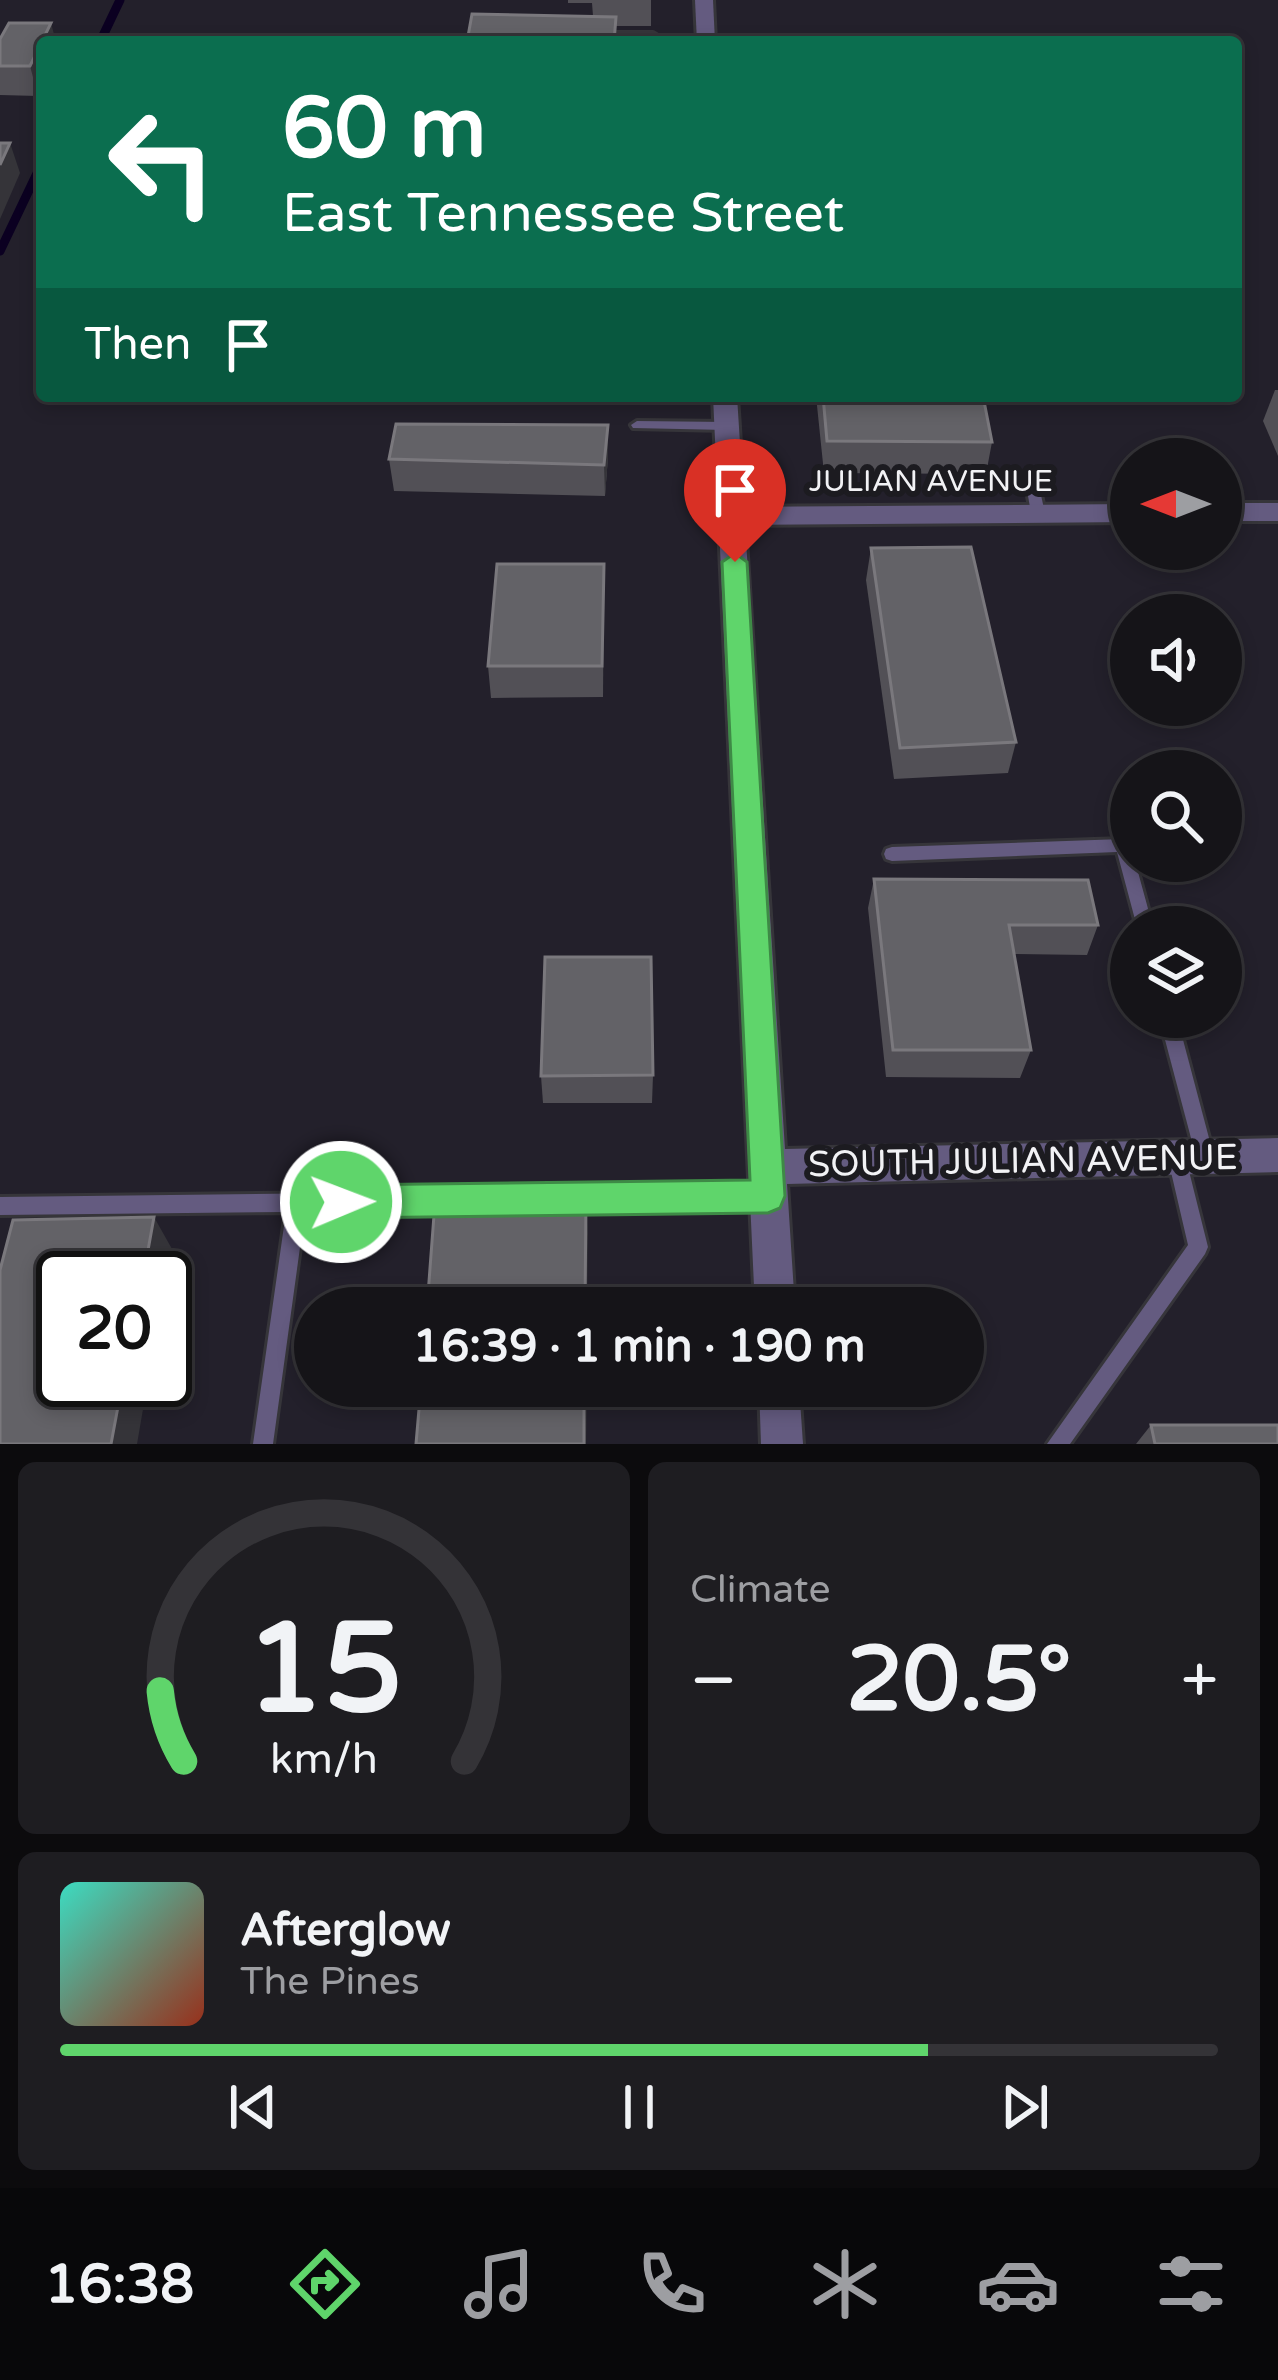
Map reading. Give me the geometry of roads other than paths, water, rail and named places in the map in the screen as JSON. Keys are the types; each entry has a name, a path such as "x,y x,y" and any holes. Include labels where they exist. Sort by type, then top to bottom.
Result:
{"street":[{"path":"704,0 706,36"},
{"path":"726,411 774,1287"},
{"path":"1242,512 1278,512"},
{"name":"JULIAN AVENUE","path":"732,516 1110,513"},
{"name":"SOUTH JULIAN AVENUE","path":"768,1182 1278,1155"},
{"path":"780,1407 782,1444"}],"lane":[{"path":"607,35 653,36"},
{"path":"637,425 726,411"},
{"path":"1030,473 1038,513"},
{"path":"892,854 1124,845 1140,906"},
{"path":"1057,1444 1198,1247 1171,1038"},
{"path":"0,1206 297,1202 768,1182"},
{"path":"263,1444 297,1202"}],"waterway":[{"path":"103,36 120,0"},
{"path":"0,251 36,176"}]}
